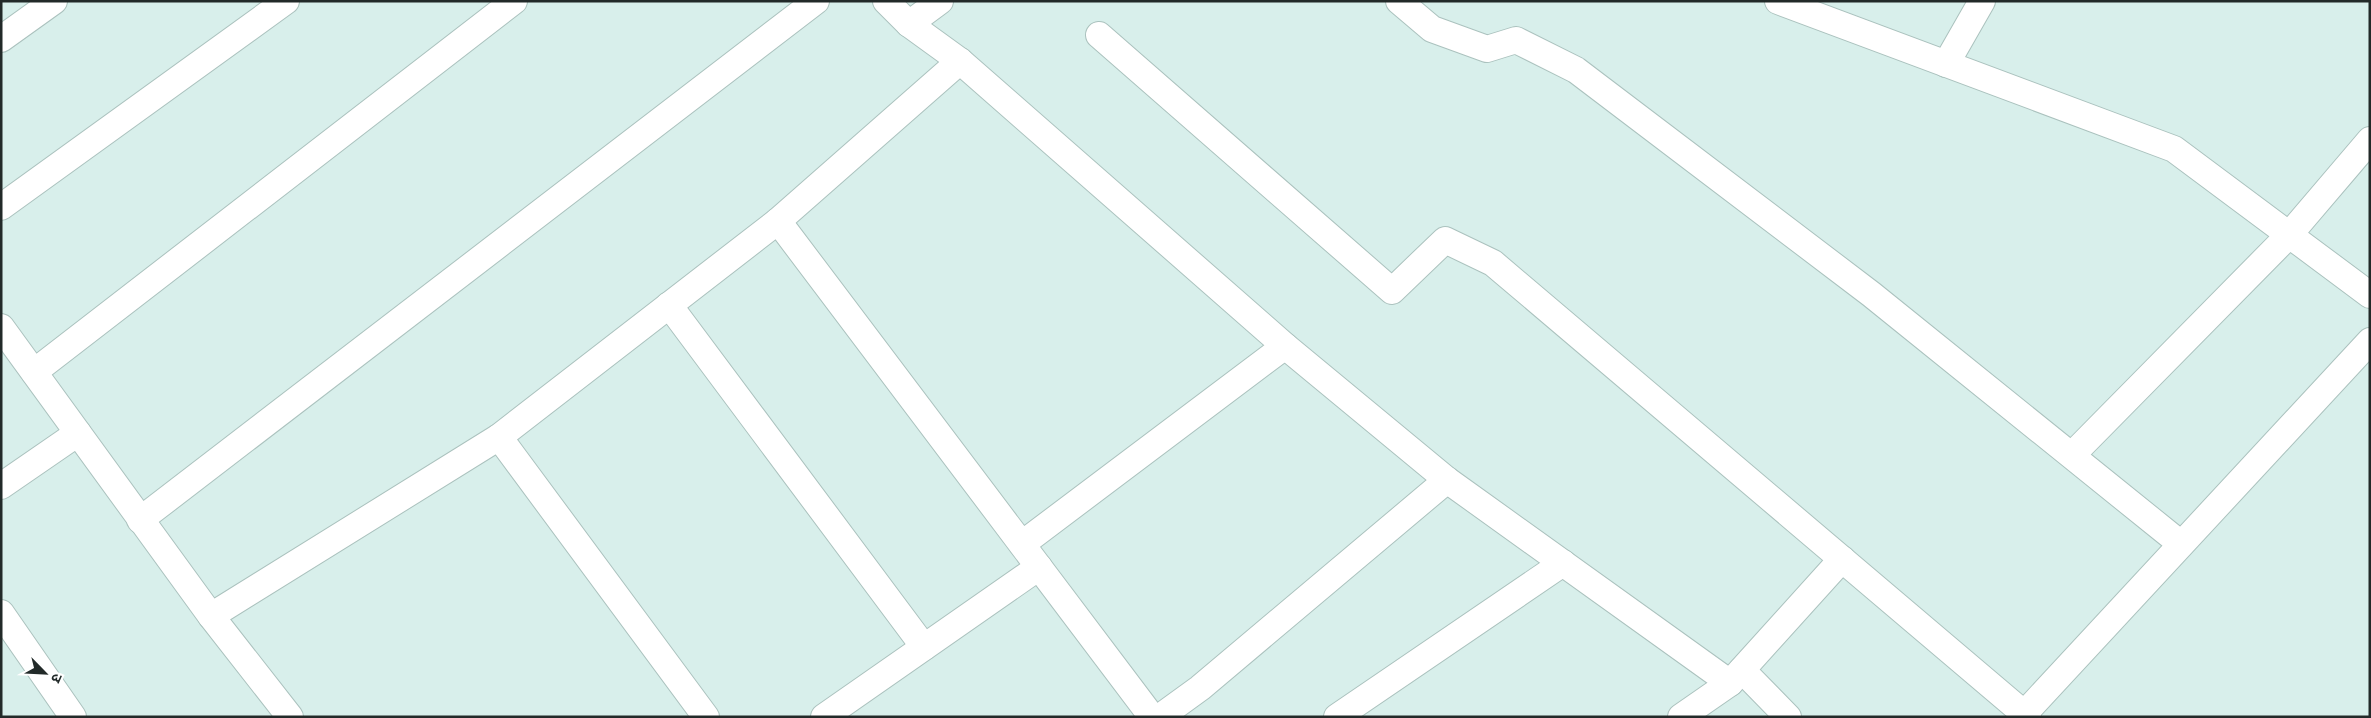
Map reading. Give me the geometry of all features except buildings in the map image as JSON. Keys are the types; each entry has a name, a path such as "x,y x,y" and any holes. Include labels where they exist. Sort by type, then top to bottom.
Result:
{"street":[{"path":"1,40 54,1"},
{"path":"1,207 286,1"},
{"path":"34,372 514,1"},
{"path":"140,520 816,1"},
{"path":"886,1 909,24 960,61 1285,346 1447,480 1563,563 1736,677 1788,717"},
{"path":"909,24 940,1"},
{"path":"1399,1 1432,29 1487,49 1516,40 1576,70 1871,294 2181,544"},
{"path":"1778,1 2174,149 2288,236 2370,294"},
{"path":"1946,64 1982,1"},
{"path":"1099,35 1392,291 1445,240 1492,263 2026,715 2181,544 2370,341"},
{"path":"211,616 499,436 778,221 960,61"},
{"path":"2072,455 2288,236 2370,140"},
{"path":"778,221 1152,717"},
{"path":"669,305 924,647"},
{"path":"1,326 140,520 211,616 290,717"},
{"path":"1022,544 1285,346"},
{"path":"1,486 78,432"},
{"path":"499,436 706,717"},
{"path":"1160,717 1200,688 1447,480"},
{"path":"1680,717 1736,677 1842,559"},
{"path":"1337,717 1563,563"},
{"path":"824,717 1039,567"},
{"path":"1,614 73,717"}]}
